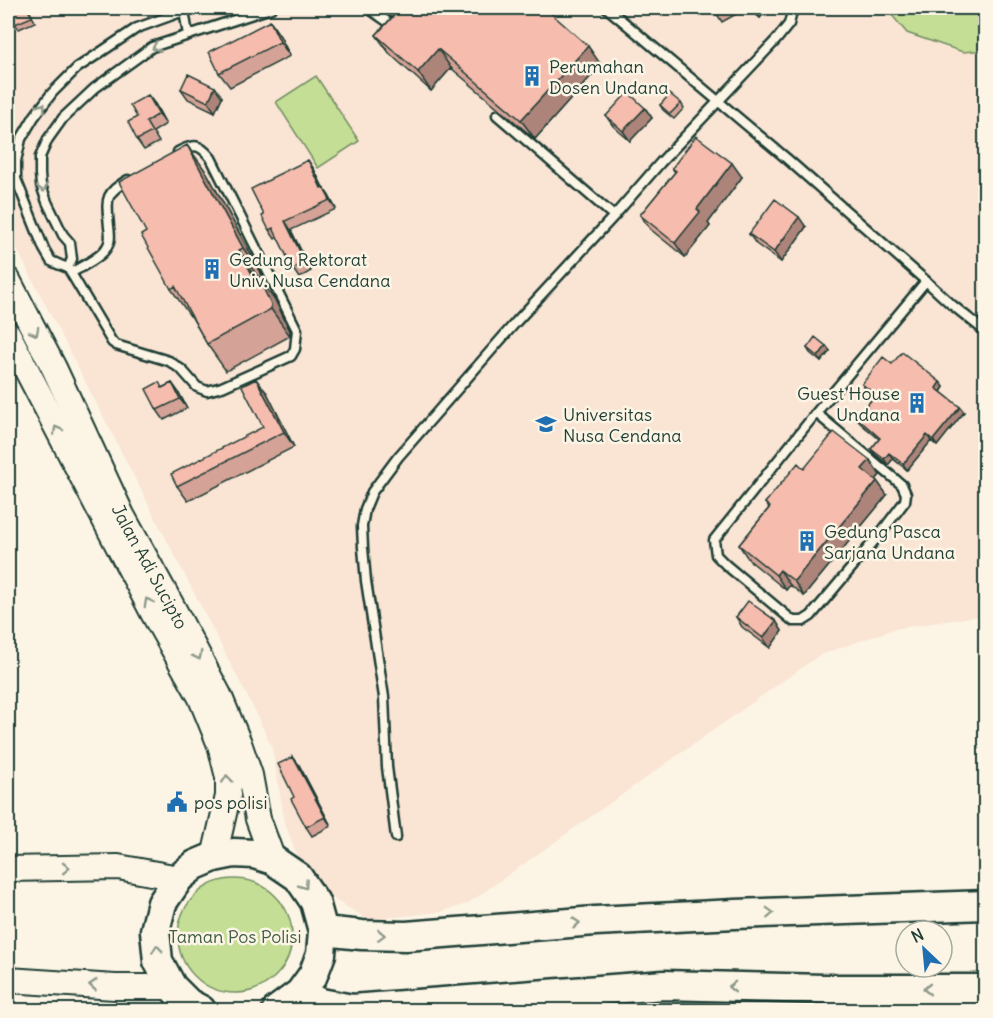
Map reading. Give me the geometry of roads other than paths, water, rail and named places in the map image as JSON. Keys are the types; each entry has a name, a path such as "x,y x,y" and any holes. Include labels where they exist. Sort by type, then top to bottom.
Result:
{"highway":[{"path":"201,1011 188,1004 172,987 158,961 155,931 162,903 179,878 195,865 214,856 234,853 254,854 273,860 298,877 315,902 323,931 321,954 313,975 293,1003"},
{"path":"323,931 406,936 642,918 986,905"},
{"path":"293,1003 321,1003 352,1009 663,985 824,989 986,989"}],"main road":[{"name":"Jalan Adi Sucipto","path":"8,280 54,368 122,514 219,695 250,775 258,819 273,860"},
{"name":"Jalan Adi Sucipto","path":"8,334 153,613 178,654 204,706 220,745 228,777 228,796 214,856"},
{"path":"8,868 118,867 179,878"},
{"path":"8,980 115,987 172,987"}],"lane":[{"path":"69,270 72,259 69,243 55,219 41,185 40,157 48,139 63,118 102,82 152,47 271,8"},
{"path":"368,8 391,24"},
{"path":"607,8 986,332"},
{"path":"396,837 387,767 384,697 370,612 363,548 362,526 365,509 372,492 398,457 516,322 661,162 777,39 789,24 793,8"},
{"path":"166,159 187,147 204,148 297,330 295,349 291,356 222,387 207,391 197,387 182,370 169,361 116,345 69,270 51,261 16,179 16,161 21,139 52,93 78,68 137,28 188,9 188,35"},
{"path":"496,115 614,216"},
{"path":"69,270 102,254 108,246 110,239 109,196 115,188 135,176"},
{"path":"816,413 902,485 906,494 905,501 880,534 811,616 802,621 793,621 716,555 714,540 816,413 926,280"}],"place":[{"name":"Perumahan Dosen Undana","path":"532,76"},
{"name":"Gedung Rektorat Univ. Nusa Cendana","path":"212,269"},
{"name":"Guest House Undana","path":"917,403"},
{"name":"Universitas Nusa Cendana","path":"546,424"},
{"name":"Gedung Pasca Sarjana Undana","path":"807,541"},
{"name":"pos polisi","path":"177,802"}],"park label":[{"name":"Taman Pos Polisi","path":"235,936"}]}
